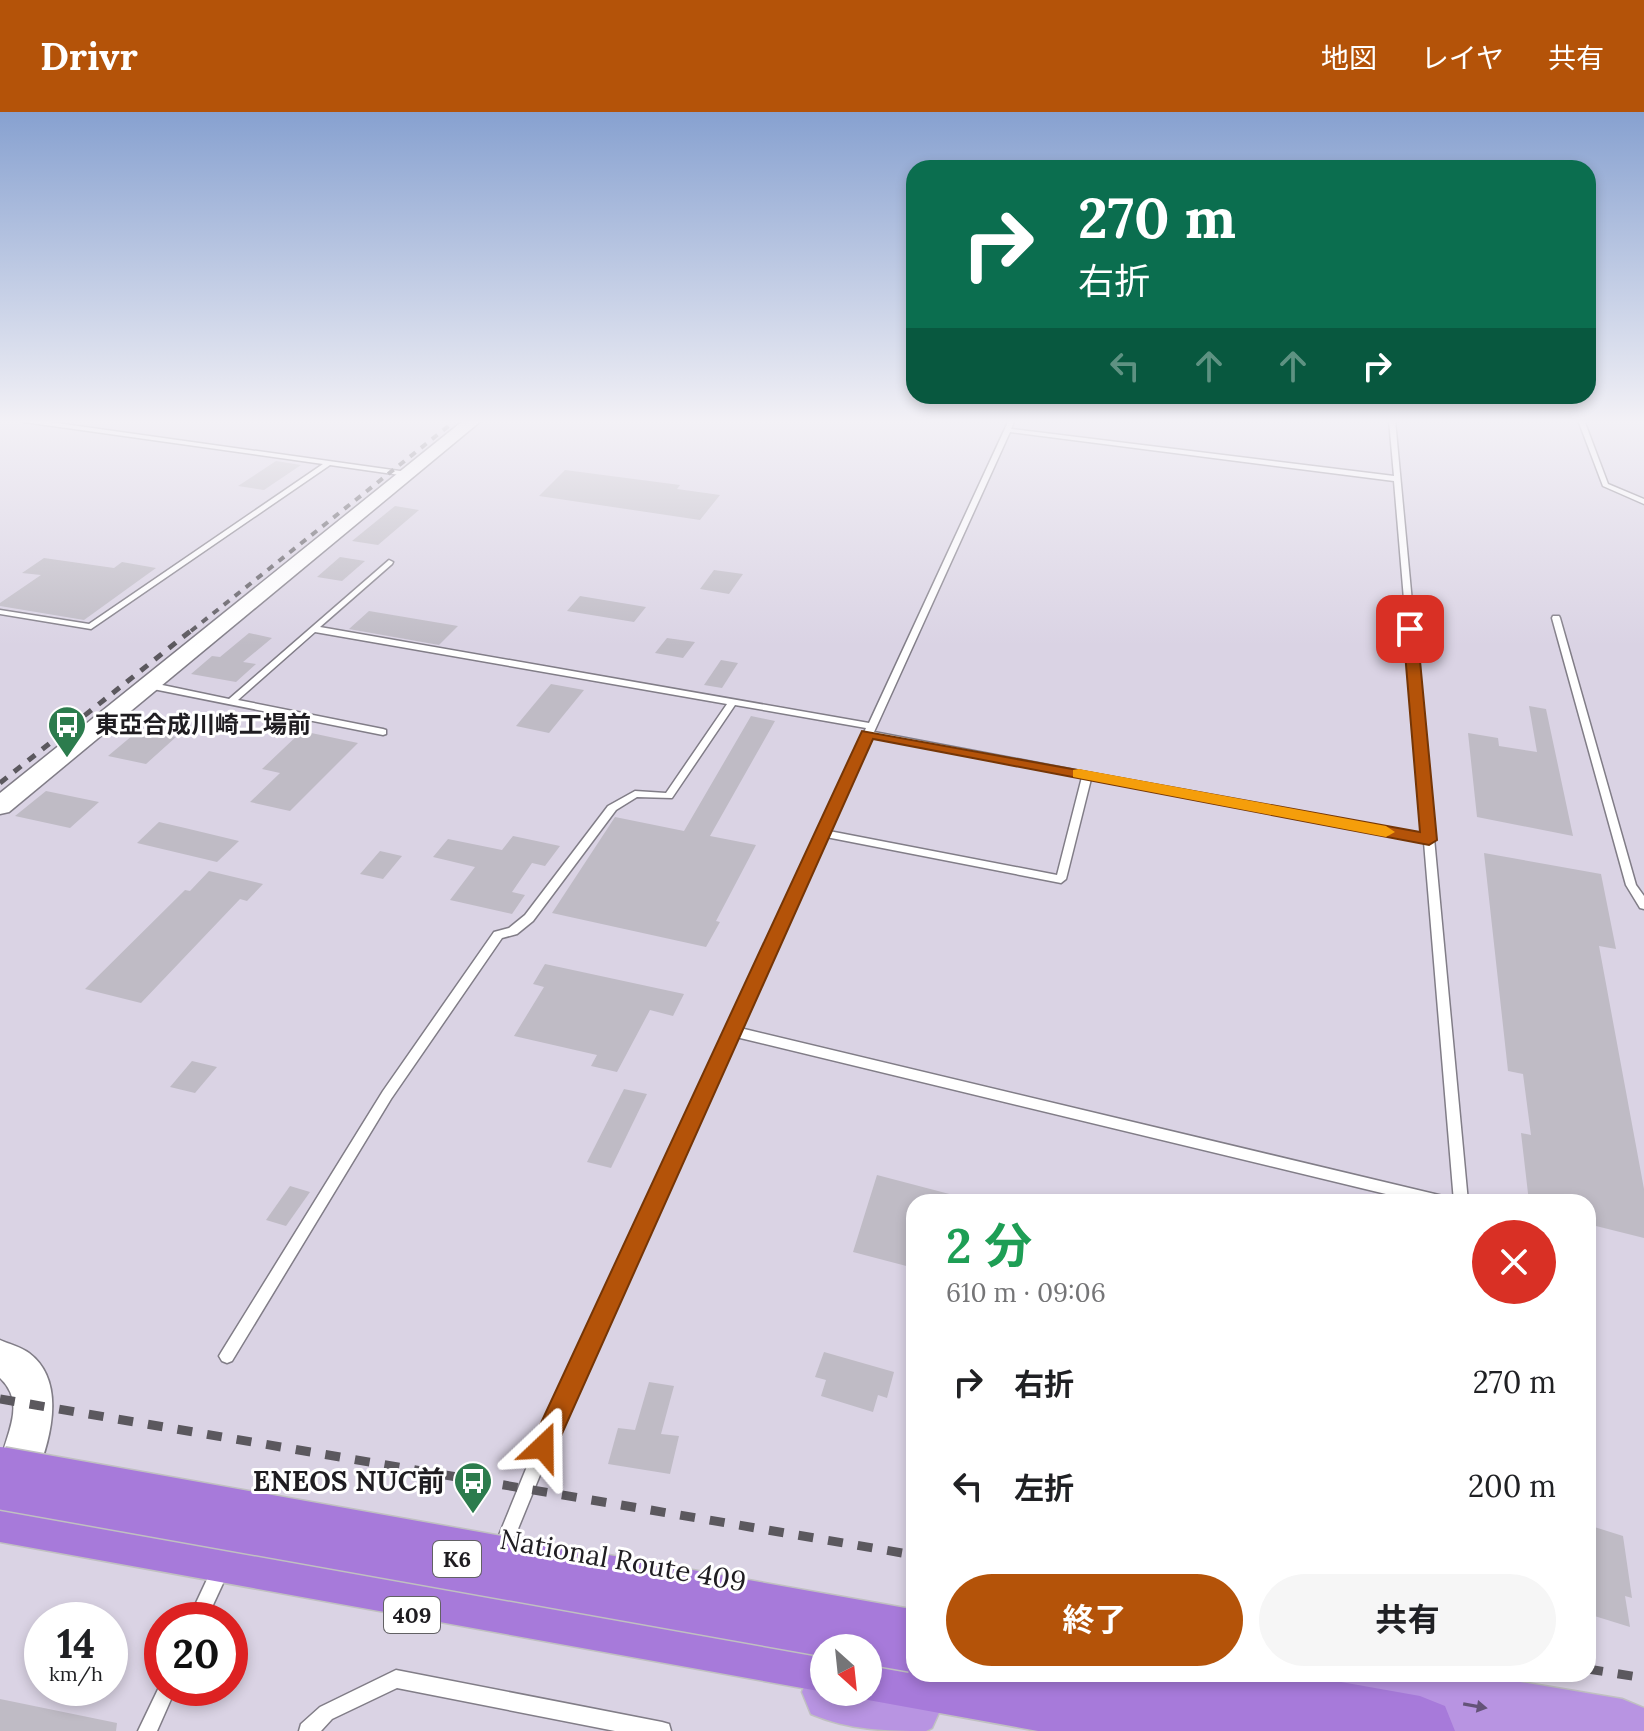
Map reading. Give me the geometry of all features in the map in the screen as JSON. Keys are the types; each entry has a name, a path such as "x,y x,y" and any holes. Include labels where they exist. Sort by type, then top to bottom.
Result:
{"highway":[{"name":"National Route 409","path":"5,1480 505,1540 906,1609"},
{"name":"K6","path":"5,1480 906,1640"},
{"name":"K6","path":"5,1480 810,1655"},
{"name":"409","path":"0,1541 206,1600 810,1688"},
{"path":"882,1668 906,1673"},
{"path":"958,1682 1232,1731"},
{"path":"1146,1682 1420,1731"},
{"path":"1335,1682 1622,1731"},
{"path":"882,1701 1046,1731"}],"street":[{"path":"0,806 381,496"},
{"path":"0,1359 12,1362 29,1380 32,1419 5,1480"}],"lane":[{"path":"0,612 91,627 282,496"},
{"path":"505,1540 552,1426 977,496"},
{"path":"1398,496 1460,1194"},
{"path":"233,700 389,562"},
{"path":"1556,618 1631,885 1644,905"},
{"path":"315,629 733,702 1087,775 1429,840"},
{"path":"148,685 383,732"},
{"path":"227,1356 387,1095 498,935 513,931 529,918 612,808 635,794 669,796 733,702"},
{"path":"822,833 1061,879 1087,775"},
{"path":"732,1031 1410,1194"},
{"path":"308,1731 326,1713 396,1679 662,1731"},
{"path":"147,1731 159,1706"}],"shaded area":[{"path":"0,496 1644,496 1644,1731 0,1731"}],"building":[{"path":"539,496 720,496 700,520"},
{"path":"395,506 419,510 378,545 352,541"},
{"path":"340,557 365,561 342,581 317,577"},
{"path":"44,558 114,568 122,562 156,568 84,620 0,606 41,575 22,573"},
{"path":"714,570 743,574 729,594 700,589"},
{"path":"580,596 646,607 634,622 567,611"},
{"path":"369,611 458,626 439,645 349,629"},
{"path":"249,633 272,638 243,662 256,664 236,682 191,674 212,656 220,657"},
{"path":"667,638 695,642 683,658 655,653"},
{"path":"721,660 738,663 722,688 704,685"},
{"path":"551,684 584,690 549,733 516,726"},
{"path":"1529,706 1546,709 1573,836 1477,817 1468,733 1498,738 1499,746 1537,752"},
{"path":"751,716 775,721 710,836 756,845 716,921 720,922 706,947 552,913 615,817 684,831"},
{"path":"139,730 176,737 146,764 108,756"},
{"path":"302,731 358,743 290,811 250,802 280,773 262,769"},
{"path":"46,791 99,802 70,828 15,816"},
{"path":"159,822 239,841 217,862 137,843"},
{"path":"513,836 560,846 545,866 532,863 512,892 525,895 512,914 450,900 475,867 433,857 448,839 502,850"},
{"path":"380,851 402,856 383,879 360,874"},
{"path":"1484,853 1601,874 1616,949 1599,946 1644,1189 1644,1238 1596,1226 1596,1194 1528,1194 1521,1133 1531,1135 1523,1074 1508,1071"},
{"path":"209,871 263,884 247,901 240,899 141,1003 85,989 185,890 190,891"},
{"path":"545,964 684,994 673,1016 650,1010 617,1072 591,1066 597,1055 514,1036 544,987 533,984"},
{"path":"192,1061 217,1067 195,1093 170,1087"},
{"path":"624,1089 647,1094 611,1168 587,1162"},
{"path":"877,1175 949,1194 906,1194 906,1266 853,1252"},
{"path":"290,1186 310,1192 286,1226 266,1220"},
{"path":"824,1352 894,1372 887,1398 878,1395 873,1412 821,1396 826,1380 815,1377"},
{"path":"649,1382 674,1386 661,1434 679,1436 670,1474 608,1464 618,1428 635,1430"},
{"path":"1596,1528 1623,1536 1632,1598 1625,1596 1630,1627 1596,1616"},
{"path":"0,1699 117,1723 116,1731 0,1731"}],"railway":[{"path":"191,631 361,496"},
{"path":"0,783 193,629"},
{"path":"0,1399 906,1554"},
{"path":"1596,1670 1644,1678"}],"slow traffic":[{"path":"1079,774 1386,832"}],"place":[{"name":"東亞合成川崎工場前","path":"67,759"},
{"name":"ENEOS NUC前","path":"473,1515"}],"route":[{"path":"543,1447 868,734 1429,840 1410,629"}]}
